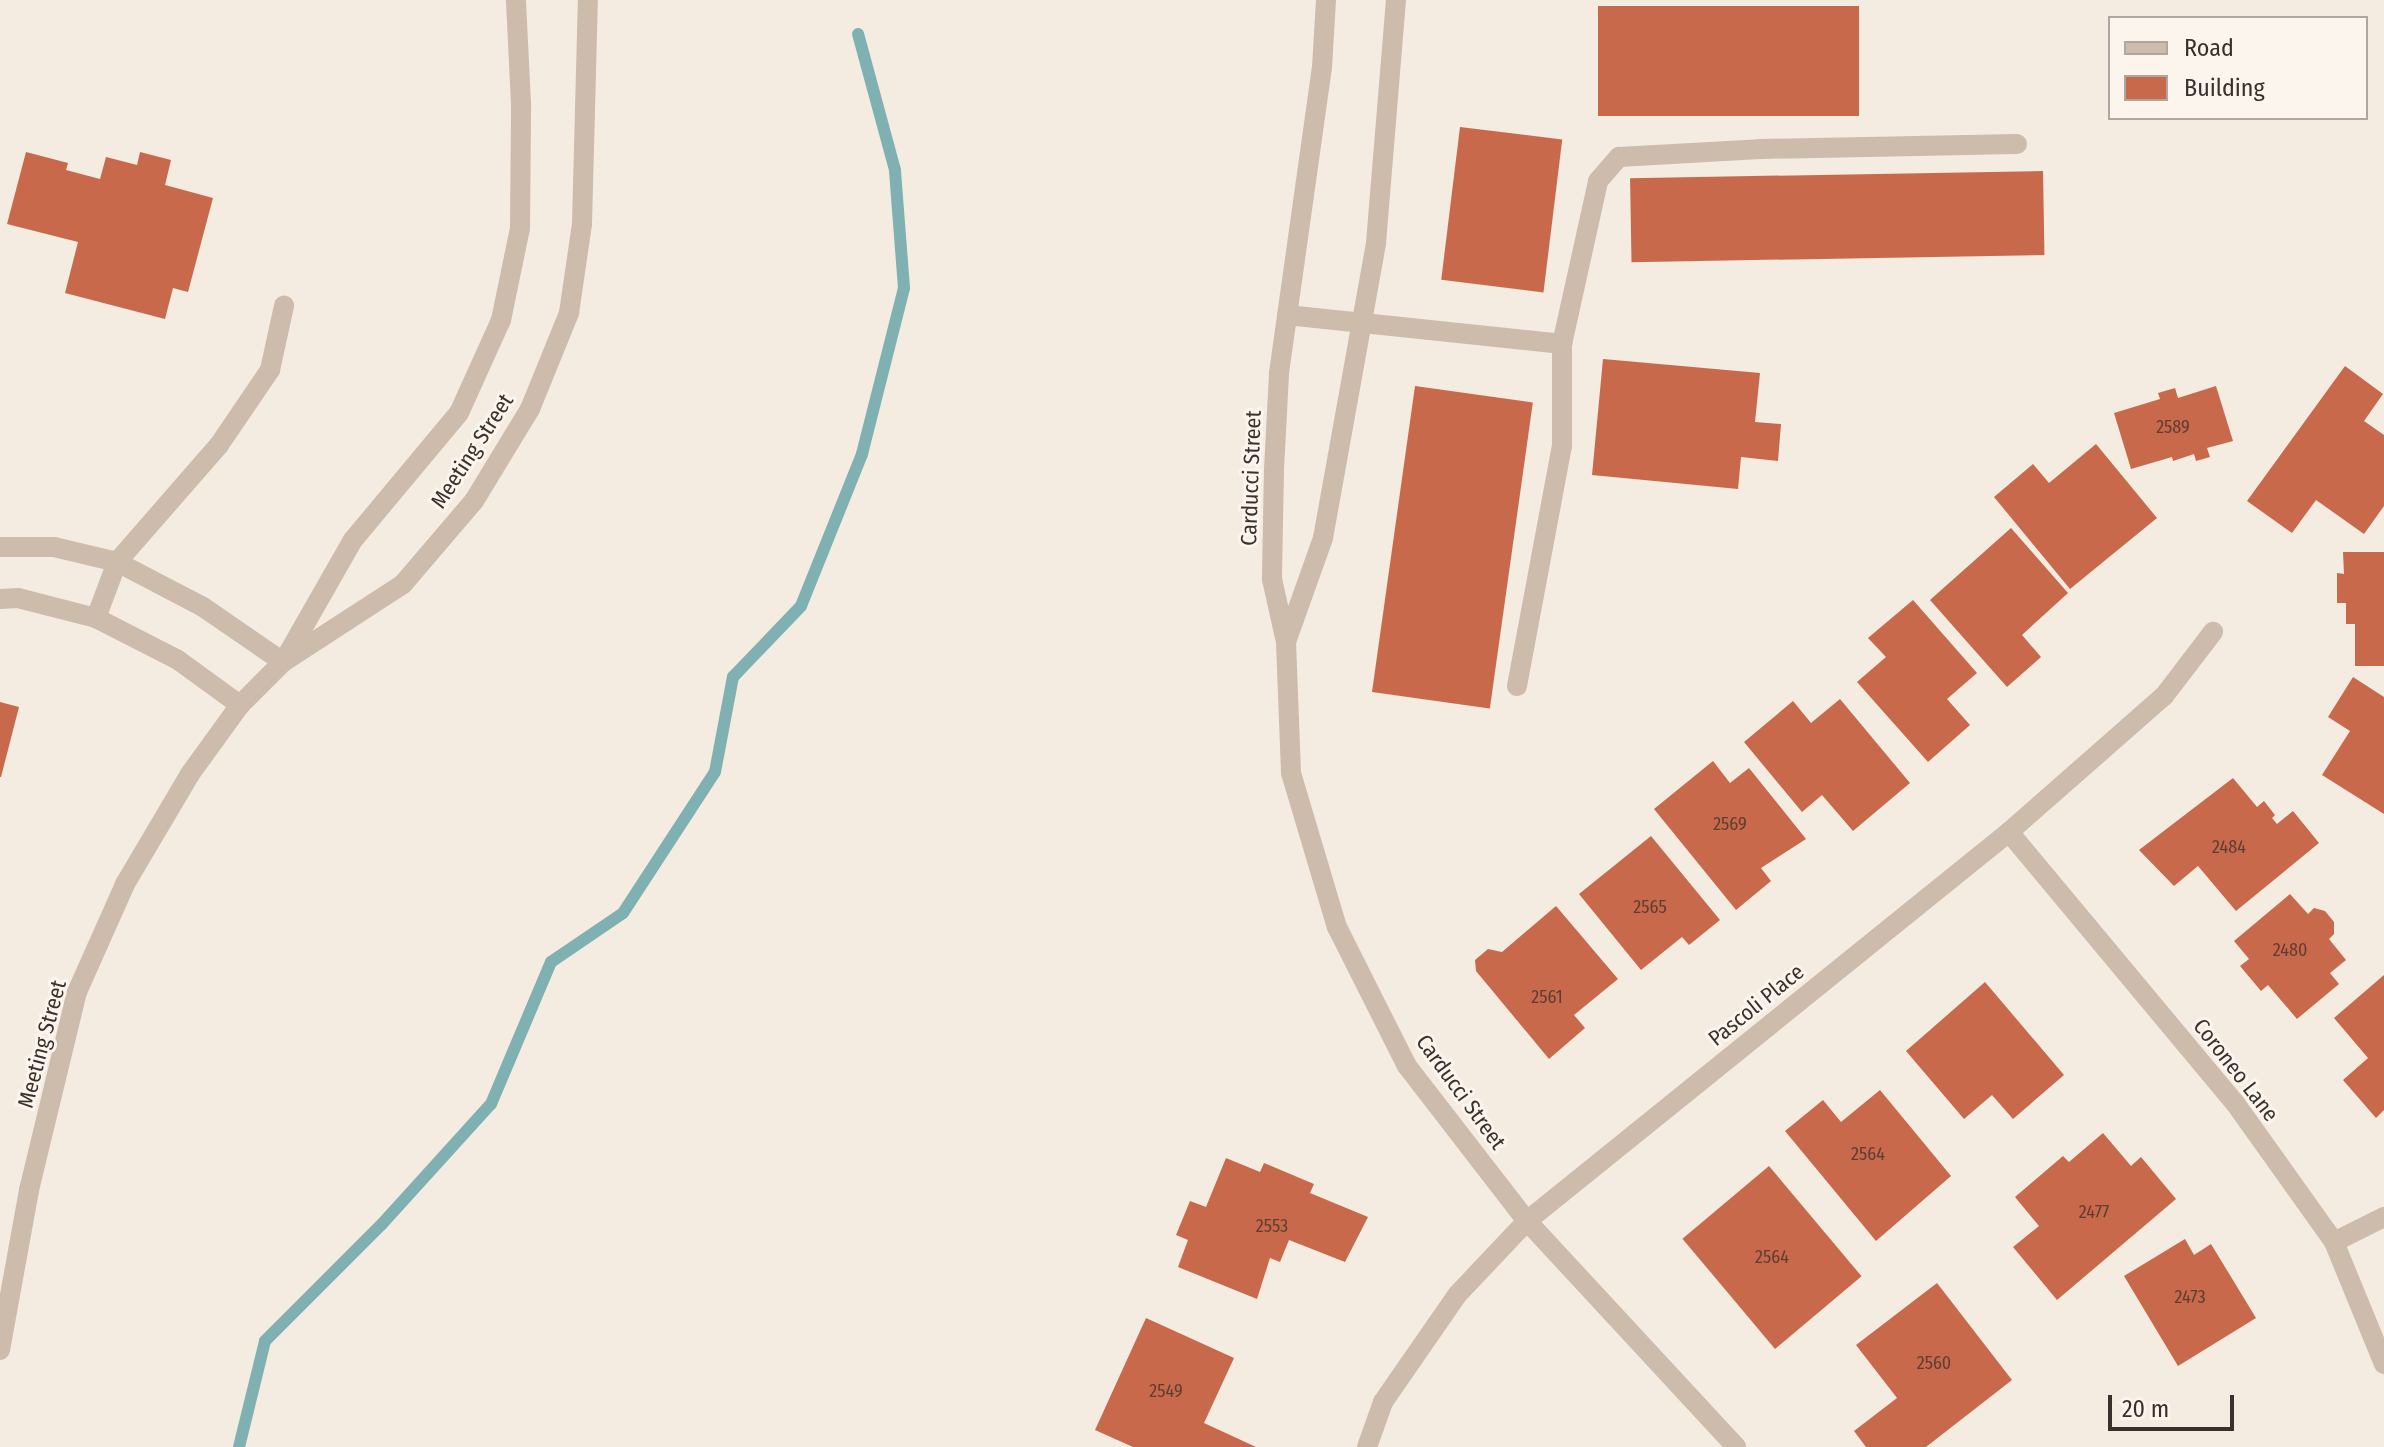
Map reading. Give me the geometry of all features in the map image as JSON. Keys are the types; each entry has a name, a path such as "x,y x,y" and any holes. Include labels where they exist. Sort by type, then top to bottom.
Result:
{"street":[{"name":"Meeting Street","path":"283,662 353,540 459,413 501,320 520,228 521,104 516,0"},
{"name":"Meeting Street","path":"0,1350 29,1190 77,992 125,884 190,774 240,705 283,662 403,584 474,501 530,409 569,313 582,224 588,0"},
{"name":"Carducci Street","path":"1326,0 1322,67 1279,388 1272,579 1286,642 1291,773 1337,927 1407,1066 1527,1221 1736,1447"},
{"name":"Carducci Street","path":"1286,642 1323,538 1376,243 1396,0"},
{"path":"1517,686 1562,446 1562,344 1598,181 1619,157 1760,149 2017,144"},
{"path":"96,618 117,562 219,445 270,370 284,306"},
{"path":"1287,315 1562,344"},
{"path":"0,558 0,547 54,547 117,562 203,607 283,662"},
{"path":"0,599 18,598 96,618 178,660 240,705"},
{"name":"Pascoli Place","path":"1367,1447 1383,1402 1457,1295 1527,1221 2009,832 2164,696 2213,632"},
{"name":"Coroneo Lane","path":"2009,832 2235,1103 2334,1242 2384,1364"},
{"path":"2334,1242 2384,1217"}],"building":[{"path":"1598,6 1859,6 1859,116 1598,116"},
{"path":"1460,127 1562,140 1543,292 1441,280"},
{"path":"26,152 68,163 66,170 100,179 106,157 137,165 140,152 171,160 165,185 213,198 188,292 173,288 165,319 65,293 78,242 7,224"},
{"path":"2043,171 2044,255 1632,262 1630,178"},
{"path":"1603,359 1760,373 1755,422 1781,424 1778,461 1741,457 1738,489 1592,475"},
{"path":"2345,366 2383,394 2364,421 2384,435 2384,506 2364,534 2316,500 2292,533 2247,501"},
{"path":"1415,386 1533,403 1490,709 1372,692"},
{"path":"2216,386 2233,441 2207,448 2210,457 2196,461 2194,454 2131,469 2114,413 2160,399 2158,393 2175,388 2178,398"},
{"path":"2096,444 2157,518 2070,589 1994,497 2033,464 2049,483"},
{"path":"2011,528 2068,593 2022,635 2041,657 2007,687 1930,600"},
{"path":"2343,552 2384,552 2384,666 2355,666 2355,624 2346,624 2346,603 2337,603 2337,573 2344,574"},
{"path":"1913,600 1977,673 1947,699 1970,725 1928,762 1857,682 1886,657 1868,638"},
{"path":"2353,677 2384,697 2384,814 2322,775 2350,731 2328,717"},
{"path":"1840,699 1910,783 1853,831 1822,795 1802,812 1744,742 1793,701 1811,723"},
{"path":"0,702 19,707 1,777 0,777"},
{"path":"1713,761 1730,783 1749,768 1806,839 1761,868 1771,881 1736,910 1654,809"},
{"path":"2233,778 2257,807 2264,801 2275,815 2272,818 2277,824 2293,811 2319,843 2236,911 2198,866 2174,886 2139,850"},
{"path":"1651,836 1720,920 1689,945 1682,937 1641,970 1579,894"},
{"path":"2290,894 2308,914 2314,908 2325,911 2334,922 2334,934 2329,939 2346,960 2330,973 2339,984 2297,1019 2268,985 2261,991 2240,966 2249,959 2234,941"},
{"path":"1556,906 1618,979 1574,1015 1585,1028 1549,1059 1476,971 1475,960 1488,949 1502,952"},
{"path":"2384,975 2384,1110 2376,1118 2343,1080 2368,1058 2334,1018"},
{"path":"1985,982 2064,1075 2013,1119 1992,1095 1964,1119 1906,1051"},
{"path":"1880,1090 1951,1176 1876,1241 1785,1131 1823,1100 1841,1122"},
{"path":"2103,1133 2131,1166 2141,1157 2176,1199 2057,1300 2013,1247 2039,1226 2015,1197 2063,1156 2069,1162"},
{"path":"1226,1158 1260,1172 1264,1163 1314,1184 1310,1193 1368,1217 1345,1262 1289,1240 1280,1262 1270,1258 1257,1299 1178,1267 1188,1240 1176,1235 1190,1201 1206,1207"},
{"path":"1769,1166 1862,1276 1775,1349 1682,1239"},
{"path":"2185,1239 2194,1255 2211,1244 2256,1318 2178,1366 2124,1276"},
{"path":"1937,1283 2012,1380 1926,1447 1866,1447 1854,1431 1897,1398 1856,1345"},
{"path":"1146,1318 1234,1358 1204,1423 1256,1447 1133,1447 1095,1430"}],"waterway":[{"path":"239,1447 265,1341 382,1224 491,1104 551,962 623,913 715,772 733,677 801,606 862,454 904,288 895,170 858,34"}]}
